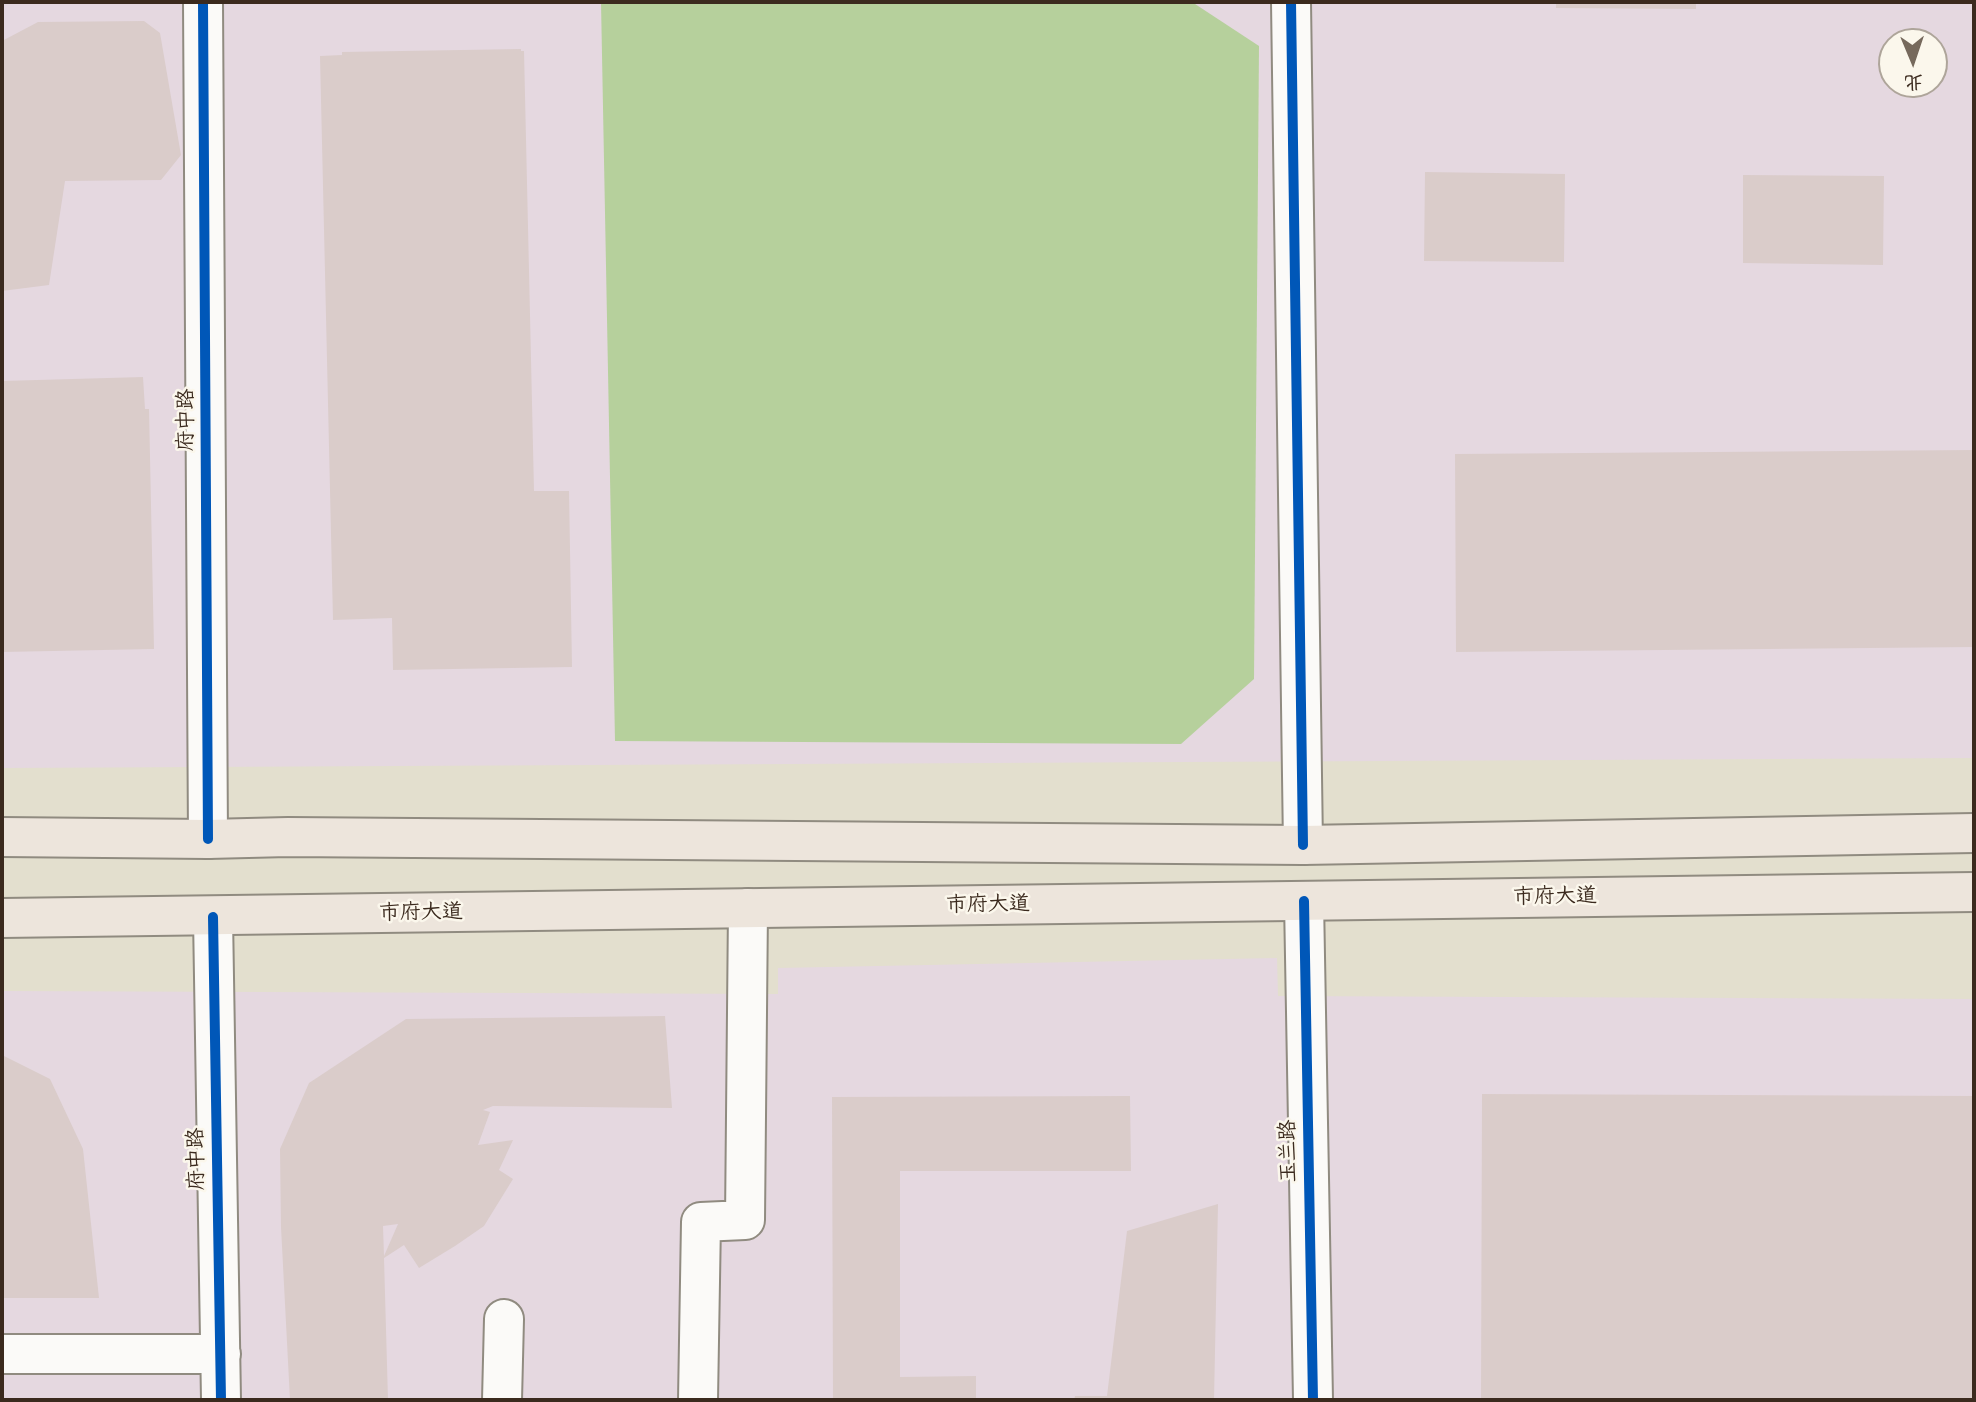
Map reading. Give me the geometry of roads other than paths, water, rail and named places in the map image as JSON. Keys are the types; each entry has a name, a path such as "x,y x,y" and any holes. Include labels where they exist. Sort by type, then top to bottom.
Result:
{"main road":[{"path":"2,837 1303,845 1974,834"},
{"name":"市府大道","path":"2,918 1974,891"}],"street":[{"name":"府中路","path":"203,2 208,839"},
{"path":"1291,2 1303,845"},
{"name":"玉兰路","path":"1304,901 1312,1400"},
{"path":"698,1400 701,1222 745,1220 748,908"},
{"name":"府中路","path":"213,916 221,1400"},
{"path":"502,1400 504,1319"},
{"path":"2,1354 221,1354"}]}
